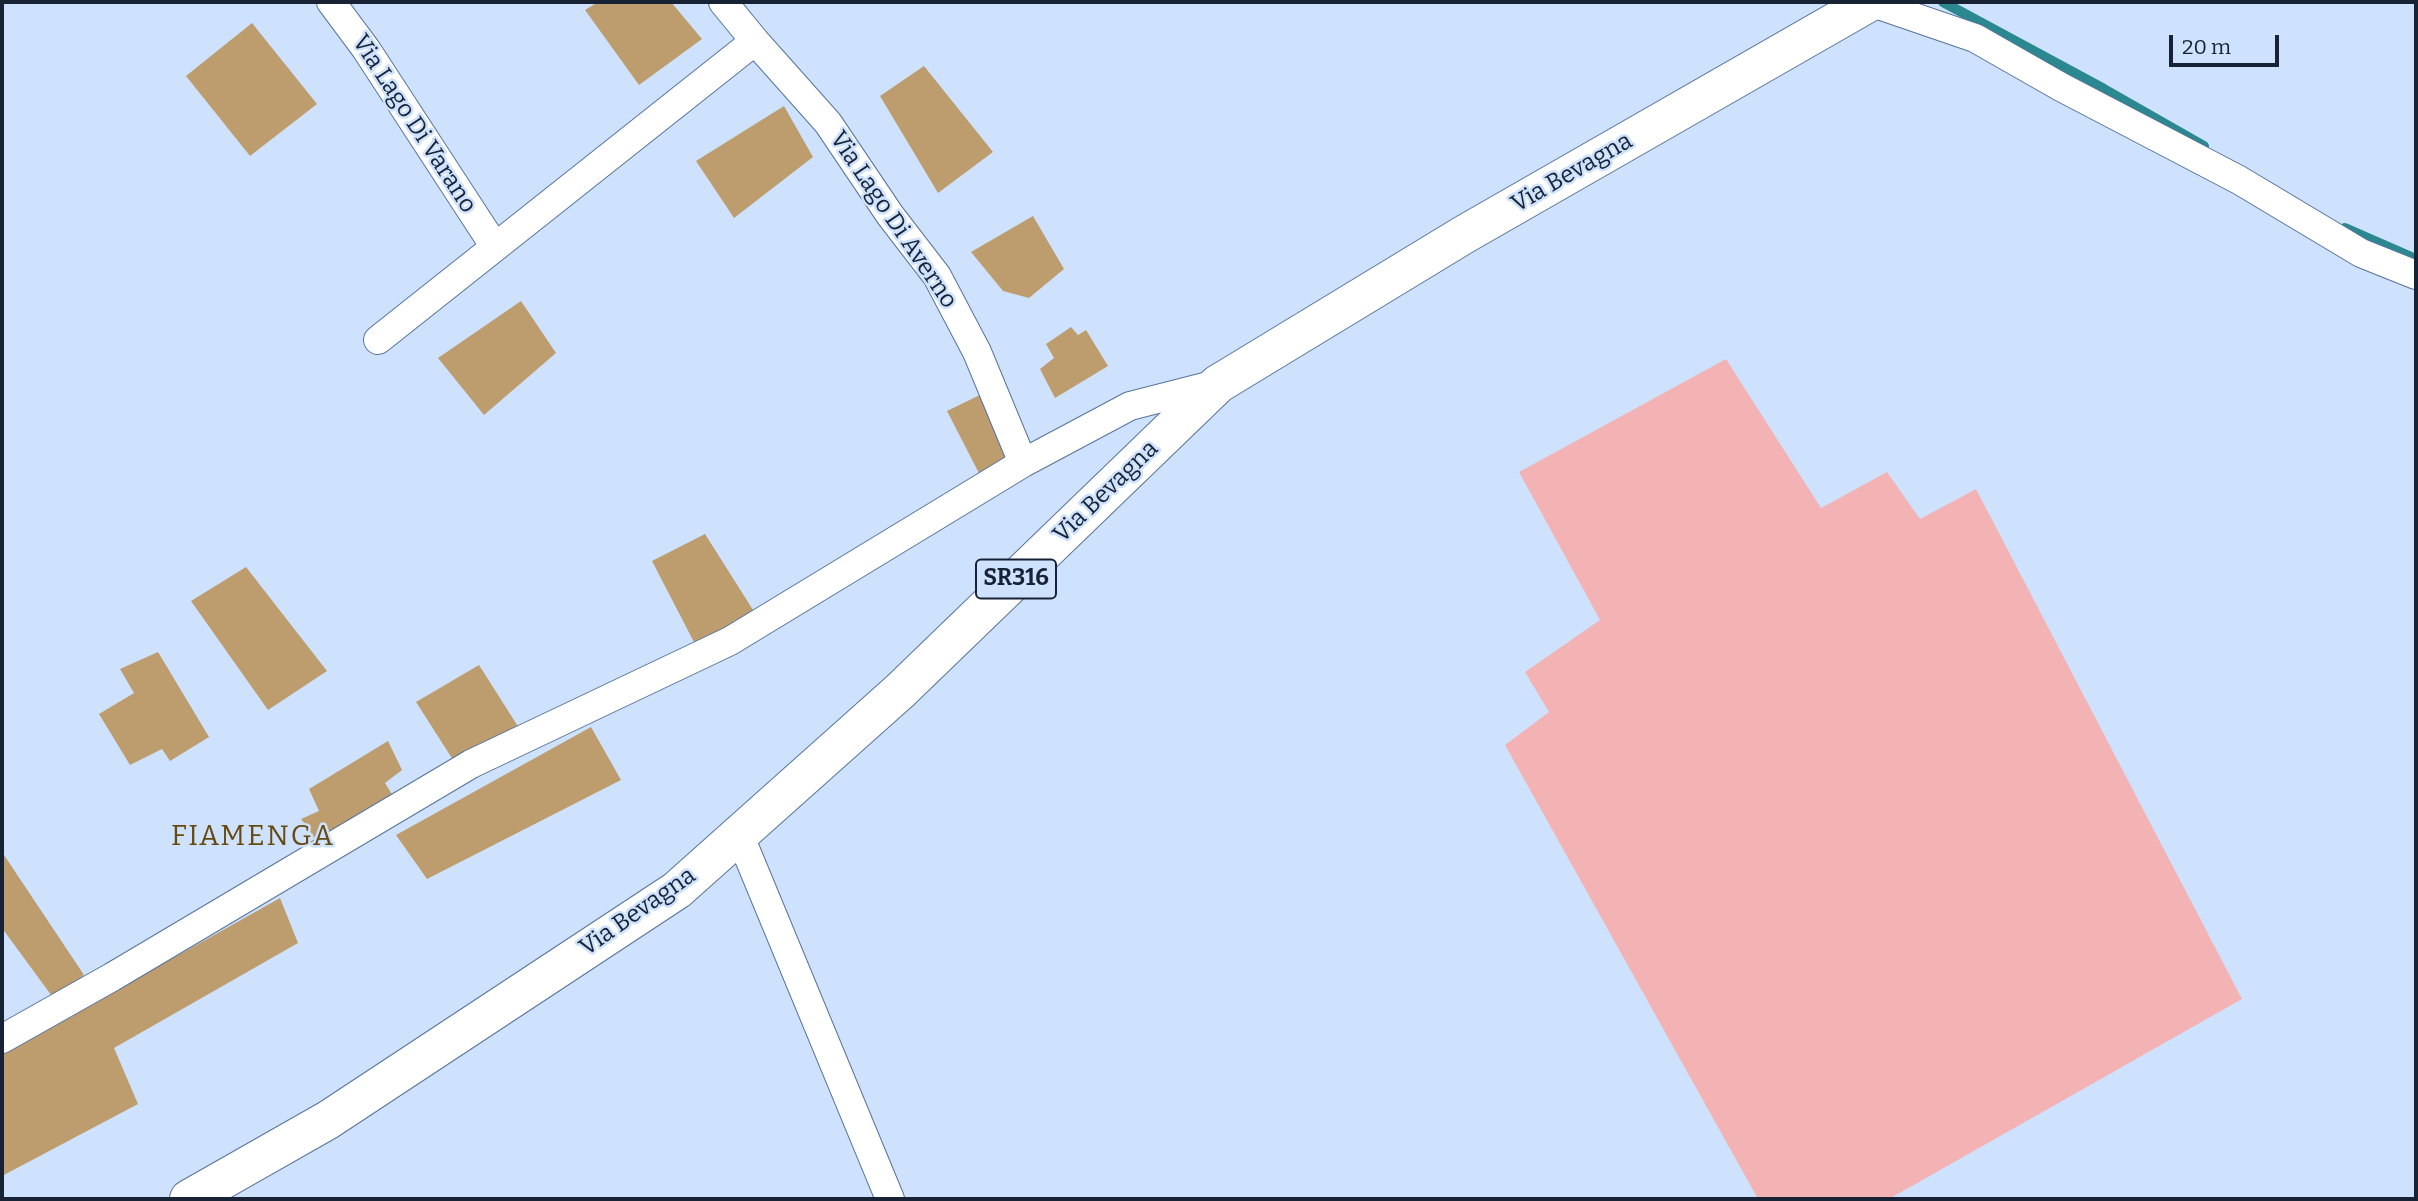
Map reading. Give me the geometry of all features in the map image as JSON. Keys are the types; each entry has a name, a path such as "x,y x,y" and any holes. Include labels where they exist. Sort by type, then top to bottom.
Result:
{"main road":[{"name":"Via Bevagna","path":"189,1199 328,1120 665,897 900,691 1218,384 1465,234 1870,2"}],"street":[{"name":"Via Lago Di Varano","path":"331,2 366,49 495,247"},
{"name":"Via Lago Di Averno","path":"723,2 828,123 890,215 937,276 977,352 1023,463"},
{"path":"1870,2 1975,38 2061,87 2239,180 2361,253 2416,275"},
{"path":"378,340 755,41"},
{"path":"2,1039 112,977 471,764 730,641 1023,463 1130,406 1218,384"},
{"path":"739,834 890,1199"}],"shaded area":[{"path":"1726,359 1821,508 1887,472 1920,519 1976,489 2242,999 1889,1199 1758,1199 1505,745 1549,712 1525,672 1600,620 1519,472"}],"building":[{"path":"598,2 671,2 702,39 639,85 585,10"},
{"path":"252,23 317,104 250,156 186,76"},
{"path":"924,66 993,152 938,193 880,96"},
{"path":"784,106 813,157 734,218 696,161"},
{"path":"1033,216 1064,269 1029,298 1003,291 971,252"},
{"path":"521,301 556,353 484,415 438,358"},
{"path":"1071,327 1078,335 1086,330 1108,366 1055,398 1040,369 1054,358 1046,344"},
{"path":"986,392 1014,456 982,479 947,411"},
{"path":"705,534 755,613 696,646 652,561"},
{"path":"246,567 327,671 268,710 191,601"},
{"path":"158,652 209,737 170,761 162,749 130,765 99,714 134,693 120,669"},
{"path":"479,665 519,728 455,763 416,702"},
{"path":"591,727 621,780 427,879 396,835"},
{"path":"388,741 402,770 385,783 397,802 322,848 301,819 319,811 309,789"},
{"path":"2,852 84,975 54,999 2,928"},
{"path":"280,898 298,943 114,1048 138,1104 2,1176 2,1054"}],"waterway":[{"path":"1943,2 2204,146"},
{"path":"2345,228 2416,259"}],"district":[{"name":"FIAMENGA","path":"253,837"}]}
